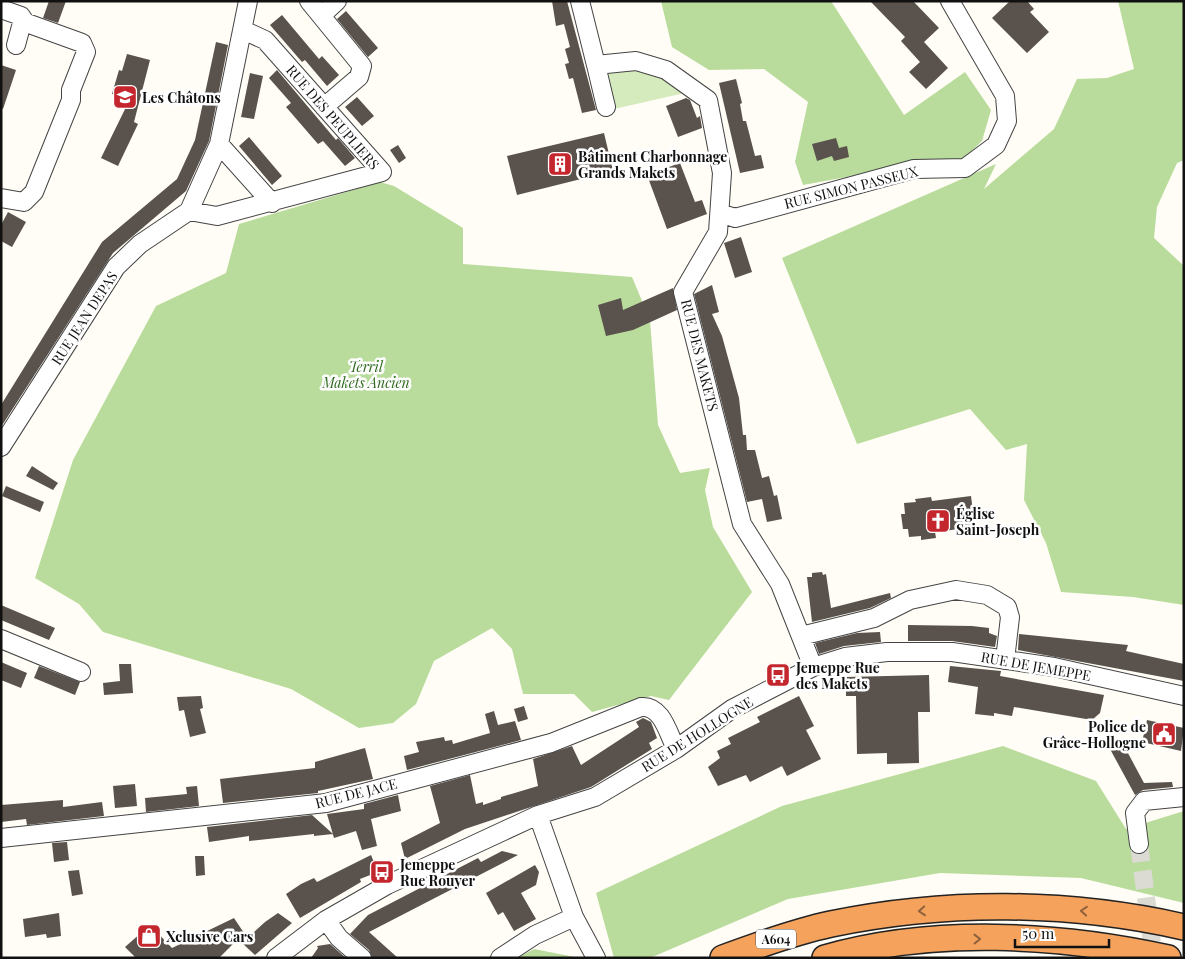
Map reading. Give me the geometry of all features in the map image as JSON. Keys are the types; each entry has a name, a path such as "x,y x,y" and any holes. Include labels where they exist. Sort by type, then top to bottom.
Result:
{"highway":[{"name":"A604","path":"723,958 770,941 830,924 894,913 957,908 1020,907 1086,910 1184,927"},
{"path":"825,958 899,943 1011,938 1084,943 1168,958"}],"street":[{"path":"219,144 272,203 217,216 189,211 219,144 248,1"},
{"path":"309,1 362,66 359,77 324,107"},
{"path":"322,15 337,1"},
{"path":"580,1 606,107"},
{"name":"RUE SIMON PASSEUX","path":"720,213 735,218 914,169 965,168 996,145 1007,121 1005,96 950,1"},
{"path":"1,9 26,14 82,44 86,52 71,90 72,100 34,192 24,202 1,198"},
{"path":"16,45 26,14"},
{"name":"RUE DES PEUPLIERS","path":"243,30 265,40 382,172 272,203"},
{"name":"RUE DES MAKETS","path":"596,65 636,61 666,70 708,100 722,173 718,232 683,292 742,524 780,584 813,667"},
{"name":"RUE JEAN DEPAS","path":"1,447 116,267 140,244 189,211"},
{"path":"801,636 874,618 910,600 936,596 956,590 987,595 1007,606 1010,617 1004,660"},
{"path":"1,639 81,672"},
{"name":"RUE DE JEMEPPE","path":"887,652 952,652 1054,667 1184,696"},
{"name":"RUE DE HOLLOGNE","path":"326,920 387,885 538,815 595,797 676,749 732,709 813,667 845,657 887,652"},
{"name":"RUE DE JACE","path":"1,838 326,803 551,743 647,706 657,712 676,749"},
{"path":"1139,844 1135,813 1144,801 1184,797"},
{"path":"538,815 574,917 596,958"},
{"path":"500,958 536,935 574,917"},
{"path":"276,958 326,920 339,938 362,958"}],"green space":[{"path":"661,1 831,1 904,115 965,72 991,110 982,141 960,162 913,165 803,185 795,162 808,102 764,69 709,70 672,47"},
{"path":"1118,1 1184,1 1184,160 1177,163 1157,207 1154,238 1184,266 1184,605 1133,597 1061,592 1046,543 1024,500 1027,444 1006,450 970,409 857,444 782,258 996,164 984,189 1054,129 1077,79 1107,78 1134,69"},
{"path":"628,67 651,72 689,92 614,109 608,71"},
{"name":"Terril Makets Ancien","path":"380,182 394,186 463,228 463,264 632,277 650,320 658,425 680,473 710,468 705,490 713,527 752,592 669,700 651,696 592,712 574,694 523,694 512,649 492,628 434,661 416,704 393,723 359,728 291,689 103,632 79,604 35,578 73,460 156,306 226,273 239,224"},
{"path":"1003,746 1096,781 1126,829 1184,811 1184,903 1081,878 940,873 788,899 650,958 614,958 596,893 782,806"},
{"path":"534,949 580,958 517,958"}],"building":[{"path":"49,1 66,1 58,23 43,18"},
{"path":"552,1 567,1 596,110 582,113 573,78 569,79 565,64 569,63 565,49 570,47 564,24 556,26"},
{"path":"870,1 913,1 939,28 924,42 948,68 926,89 909,72 920,62 901,41 905,37"},
{"path":"1010,1 1027,1 1034,9 1030,12 1049,32 1027,53 992,18"},
{"path":"346,11 378,48 368,57 337,19"},
{"path":"282,15 319,59 322,56 339,75 327,86 305,60 302,62 270,25"},
{"path":"216,42 228,45 209,141 186,191 113,253 1,427 1,405 102,242 177,179 195,140"},
{"path":"127,54 150,60 134,122 138,124 118,166 101,158 130,99 112,94 119,70 122,71"},
{"path":"1,65 16,70 3,109 1,108"},
{"path":"277,70 336,140 338,138 355,158 345,166 323,141 318,144 286,107 291,103 269,78"},
{"path":"250,73 263,76 254,119 241,117"},
{"path":"736,79 742,103 740,104 743,121 746,121 755,156 761,155 764,168 740,173 719,83"},
{"path":"357,97 374,116 362,126 345,107"},
{"path":"686,98 690,100 697,118 700,116 702,128 678,137 666,106"},
{"name":"Bâtiment Charbonnage Grands Makets","path":"604,133 613,171 517,195 507,156"},
{"path":"249,137 282,176 272,185 239,146"},
{"path":"836,138 839,148 847,146 849,157 834,161 832,156 817,161 812,144"},
{"path":"398,145 406,158 399,163 390,150"},
{"name":"Bâtiment Charbonnage Grands Makets","path":"680,163 695,202 702,200 707,214 667,229 647,175"},
{"path":"8,212 26,222 12,247 1,241 1,225"},
{"path":"741,237 752,272 735,278 724,243"},
{"path":"712,285 719,312 712,314 722,336 739,398 743,435 746,435 747,450 755,450 762,478 769,476 774,496 777,495 782,519 767,522 762,499 747,502 694,294"},
{"path":"673,288 677,310 633,330 606,336 598,305 621,298 623,310"},
{"path":"32,466 58,483 53,490 26,476"},
{"path":"6,486 44,502 40,512 2,496"},
{"name":"Église Saint-Joseph","path":"971,496 975,527 935,532 936,538 921,540 921,536 909,537 908,529 903,529 901,514 905,514 904,503 916,502 915,499 931,497 932,501"},
{"path":"822,572 823,575 826,574 831,608 890,593 891,598 870,608 812,622 807,577 812,577 812,573"},
{"path":"1,605 55,628 49,640 1,620"},
{"path":"908,625 989,628 989,633 997,636 995,647 952,641 908,641"},
{"path":"880,632 881,642 844,646 819,654 815,643 857,633"},
{"path":"1019,634 1128,645 1126,651 1184,664 1184,681 1018,650"},
{"path":"1,662 27,673 21,688 1,680"},
{"path":"119,664 131,664 133,693 104,695 103,683 120,681"},
{"path":"39,666 80,682 75,695 34,678"},
{"path":"950,666 1001,671 1000,676 1104,695 1100,713 1092,720 1014,707 1012,716 994,713 994,716 975,714 978,687 948,682"},
{"path":"929,675 930,712 918,712 919,763 887,764 887,753 857,754 856,696 846,696 846,677"},
{"path":"201,696 203,708 200,709 206,733 190,737 184,710 179,711 177,697"},
{"path":"799,696 814,726 806,730 821,759 787,776 782,766 750,782 746,775 718,786 708,767 720,758 717,751 731,744 728,738 760,722 757,717"},
{"path":"524,706 528,719 518,722 514,709"},
{"path":"494,711 498,725 515,721 521,740 407,770 404,756 419,752 416,742 444,737 445,741 452,740 453,744 490,733 485,714"},
{"path":"643,718 651,722 657,738 649,743 652,749 591,787 465,829 405,859 401,843 440,823 430,786 470,775 476,804 483,802 483,805 501,799 501,797 538,786 533,759 572,746 581,765 639,727 636,722"},
{"name":"Police de Grâce-Hollogne","path":"1147,720 1184,728 1181,751 1142,742"},
{"path":"1122,742 1144,783 1172,782 1173,787 1143,790 1135,795 1110,749"},
{"path":"365,748 373,779 318,791 318,793 223,803 220,779 315,768 315,762"},
{"path":"135,784 137,806 115,808 113,786"},
{"path":"197,786 199,806 146,812 145,798 187,794 186,787"},
{"path":"398,795 401,811 371,819 377,846 362,850 356,831 334,838 327,814 364,809 364,804"},
{"path":"63,800 63,807 102,802 104,816 27,825 26,819 1,822 1,805"},
{"path":"312,815 333,834 314,836 314,834 249,841 249,836 209,842 207,827"},
{"path":"67,842 69,860 54,862 52,843"},
{"path":"502,851 518,855 369,932 398,958 372,958 369,950 350,934 368,915 478,858 481,862"},
{"path":"371,855 378,872 360,879 361,882 300,918 286,894 314,878 317,882"},
{"path":"195,856 204,856 205,875 196,876"},
{"path":"535,865 539,872 536,885 521,893 536,919 514,931 503,912 498,915 486,893"},
{"path":"79,870 83,894 72,896 68,871"},
{"path":"59,913 61,936 47,938 46,934 25,937 23,919"},
{"path":"278,913 292,923 255,955 242,943"},
{"path":"234,918 244,933 219,958 136,958 125,947 150,925 172,948"},
{"path":"330,944 346,958 311,958 318,948 317,946"}],"tunnel":[{"path":"1139,844 1154,958"}],"place":[{"name":"Les Châtons","path":"125,97"},
{"name":"Bâtiment Charbonnage Grands Makets","path":"560,164"},
{"name":"Église Saint-Joseph","path":"938,521"},
{"name":"Jemeppe Rue des Makets","path":"778,675"},
{"name":"Police de Grâce-Hollogne","path":"1164,734"},
{"name":"Jemeppe Rue Rouyer","path":"382,872"},
{"name":"Xclusive Cars","path":"149,936"}]}
